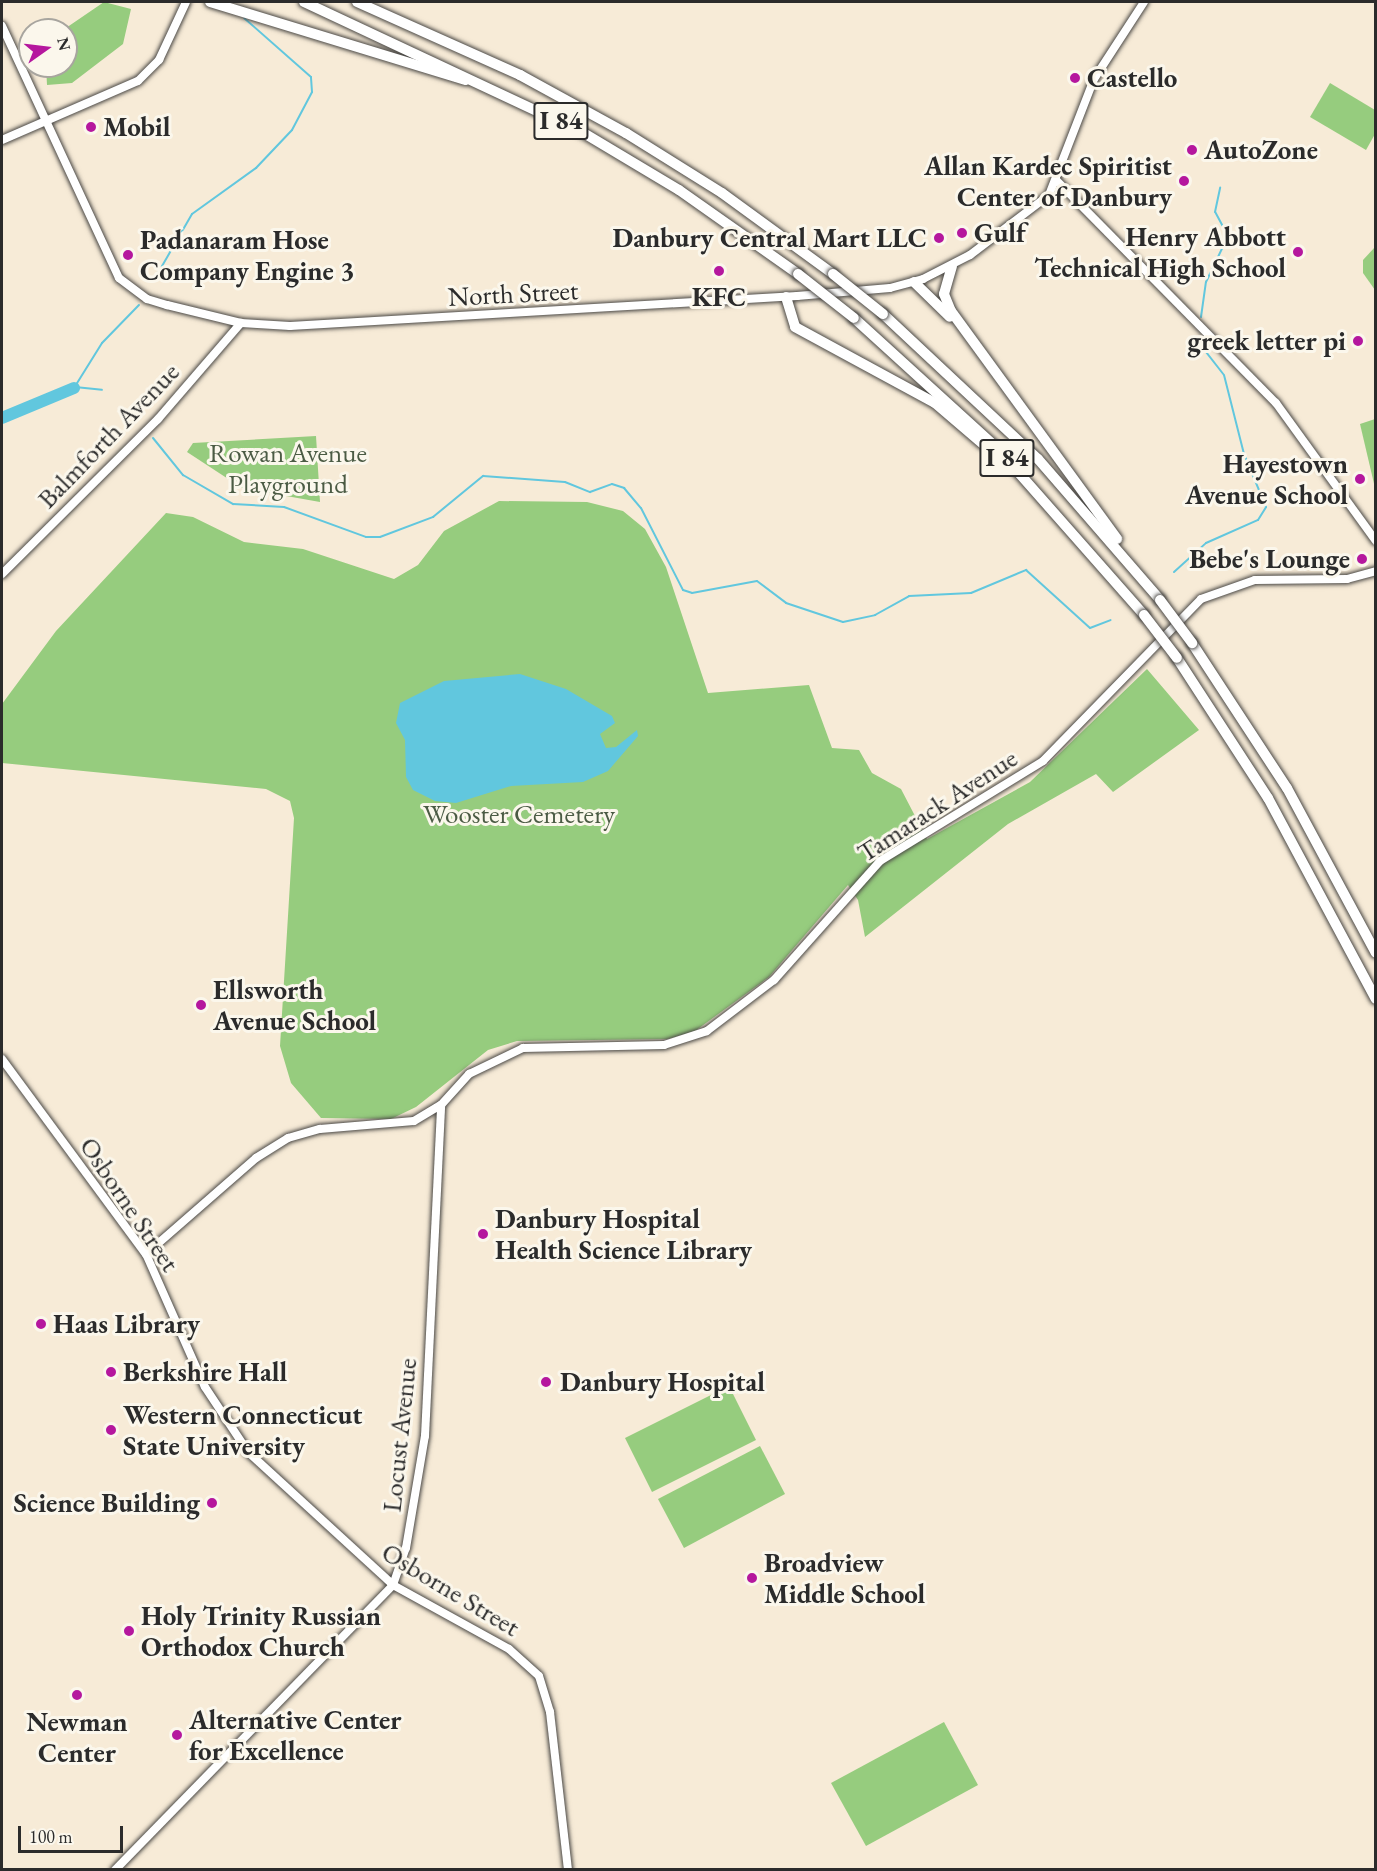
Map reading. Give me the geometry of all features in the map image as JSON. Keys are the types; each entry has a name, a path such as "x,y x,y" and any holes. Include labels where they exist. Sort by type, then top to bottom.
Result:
{"highway":[{"path":"210,2 417,63 549,114"},
{"name":"I 84","path":"304,2 549,114 679,190 798,274 854,318 944,395 1073,530 1177,658 1277,815 1376,999"},
{"name":"I 84","path":"357,2 520,75 626,133 730,198 884,314 1038,459 1160,600 1192,643 1287,788 1376,953"},
{"path":"952,266 944,294 968,337 1145,582"},
{"path":"914,282 968,337"},
{"path":"786,297 795,327 948,413 1073,530"}],"street":[{"path":"2,140 138,81 159,60 186,2"},
{"name":"North Street","path":"2,26 102,244 131,289 157,302 241,323 291,326 786,297 914,282 952,266 1038,208 1056,180 1094,78 1144,2"},
{"path":"1056,180 1276,403 1376,541"},
{"name":"Balmforth Avenue","path":"2,574 158,419 241,323"},
{"name":"Tamarack Avenue","path":"441,1105 469,1074 514,1051 539,1045 664,1045 707,1031 774,980 880,861 1043,761 1201,599 1255,579 1347,579 1376,571"},
{"name":"Osborne Street","path":"2,1059 146,1254 205,1387 232,1431 320,1523 393,1585 509,1648 538,1676 550,1712 568,1869"},
{"path":"146,1254 282,1141 320,1129 405,1124 441,1105"},
{"name":"Locust Avenue","path":"115,1869 393,1585 406,1548 425,1436 441,1105"}],"green space":[{"path":"104,2 131,9 123,44 72,83 47,85 47,78 78,78 78,20"},
{"path":"1330,83 1375,110 1375,134 1366,150 1310,117"},
{"path":"1375,247 1375,290 1363,273 1363,260"},
{"path":"1376,419 1375,488 1360,424"},
{"name":"Rowan Avenue Playground","path":"316,436 320,502 242,488 187,452 193,443"},
{"name":"Wooster Cemetery","path":"499,501 587,502 623,511 645,529 666,567 708,693 809,685 832,748 859,750 872,773 901,789 927,839 1030,782 1147,669 1199,730 1113,792 1096,774 1008,824 865,937 858,900 848,885 769,977 695,1031 668,1039 517,1041 488,1050 416,1107 391,1119 321,1118 291,1083 280,1046 294,818 290,801 266,789 2,763 2,704 56,631 166,513 193,517 244,542 303,549 394,579 418,565 444,531"},
{"path":"729,1386 756,1440 652,1492 625,1438"},
{"path":"760,1446 785,1494 684,1548 658,1499"},
{"path":"944,1722 978,1785 866,1846 831,1783"}],"water":[{"path":"520,674 566,689 612,716 615,723 600,734 606,748 616,747 637,730 638,736 608,771 583,782 511,786 456,803 435,801 413,790 406,777 405,740 396,723 400,703 444,681"}],"waterway":[{"path":"158,273 192,214 256,168 292,130 312,92 311,77 244,18"},
{"path":"1201,317 1206,282 1228,236 1215,212 1220,188"},
{"path":"74,388 102,343 139,305"},
{"path":"1174,572 1206,543 1258,520 1266,507 1244,454 1224,375 1202,347"},
{"path":"75,387 102,390"},
{"path":"2,418 74,388"},
{"path":"153,438 183,475 233,504 284,507 366,537 380,537 433,517 483,476 565,482 590,492 612,484 624,488 641,508 683,590 692,593 757,581 786,603 843,622 875,615 909,596 971,593 1026,570 1090,628 1111,620"}],"place":[{"name":"Castello","path":"1075,78"},
{"name":"Mobil","path":"91,127"},
{"name":"AutoZone","path":"1192,150"},
{"name":"Allan Kardec Spiritist Center of Danbury","path":"1184,181"},
{"name":"Gulf","path":"962,233"},
{"name":"Danbury Central Mart LLC","path":"939,238"},
{"name":"Henry Abbott Technical High School","path":"1298,252"},
{"name":"Padanaram Hose Company Engine 3","path":"128,255"},
{"name":"KFC","path":"719,271"},
{"name":"greek letter pi","path":"1358,341"},
{"name":"Hayestown Avenue School","path":"1360,479"},
{"name":"Bebe's Lounge","path":"1362,559"},
{"name":"Ellsworth Avenue School","path":"201,1005"},
{"name":"Danbury Hospital Health Science Library","path":"483,1234"},
{"name":"Haas Library","path":"41,1324"},
{"name":"Berkshire Hall","path":"111,1372"},
{"name":"Danbury Hospital","path":"546,1382"},
{"name":"Western Connecticut State University","path":"111,1430"},
{"name":"Science Building","path":"212,1503"},
{"name":"Broadview Middle School","path":"752,1578"},
{"name":"Holy Trinity Russian Orthodox Church","path":"129,1631"},
{"name":"Newman Center","path":"77,1695"},
{"name":"Alternative Center for Excellence","path":"177,1735"}]}
